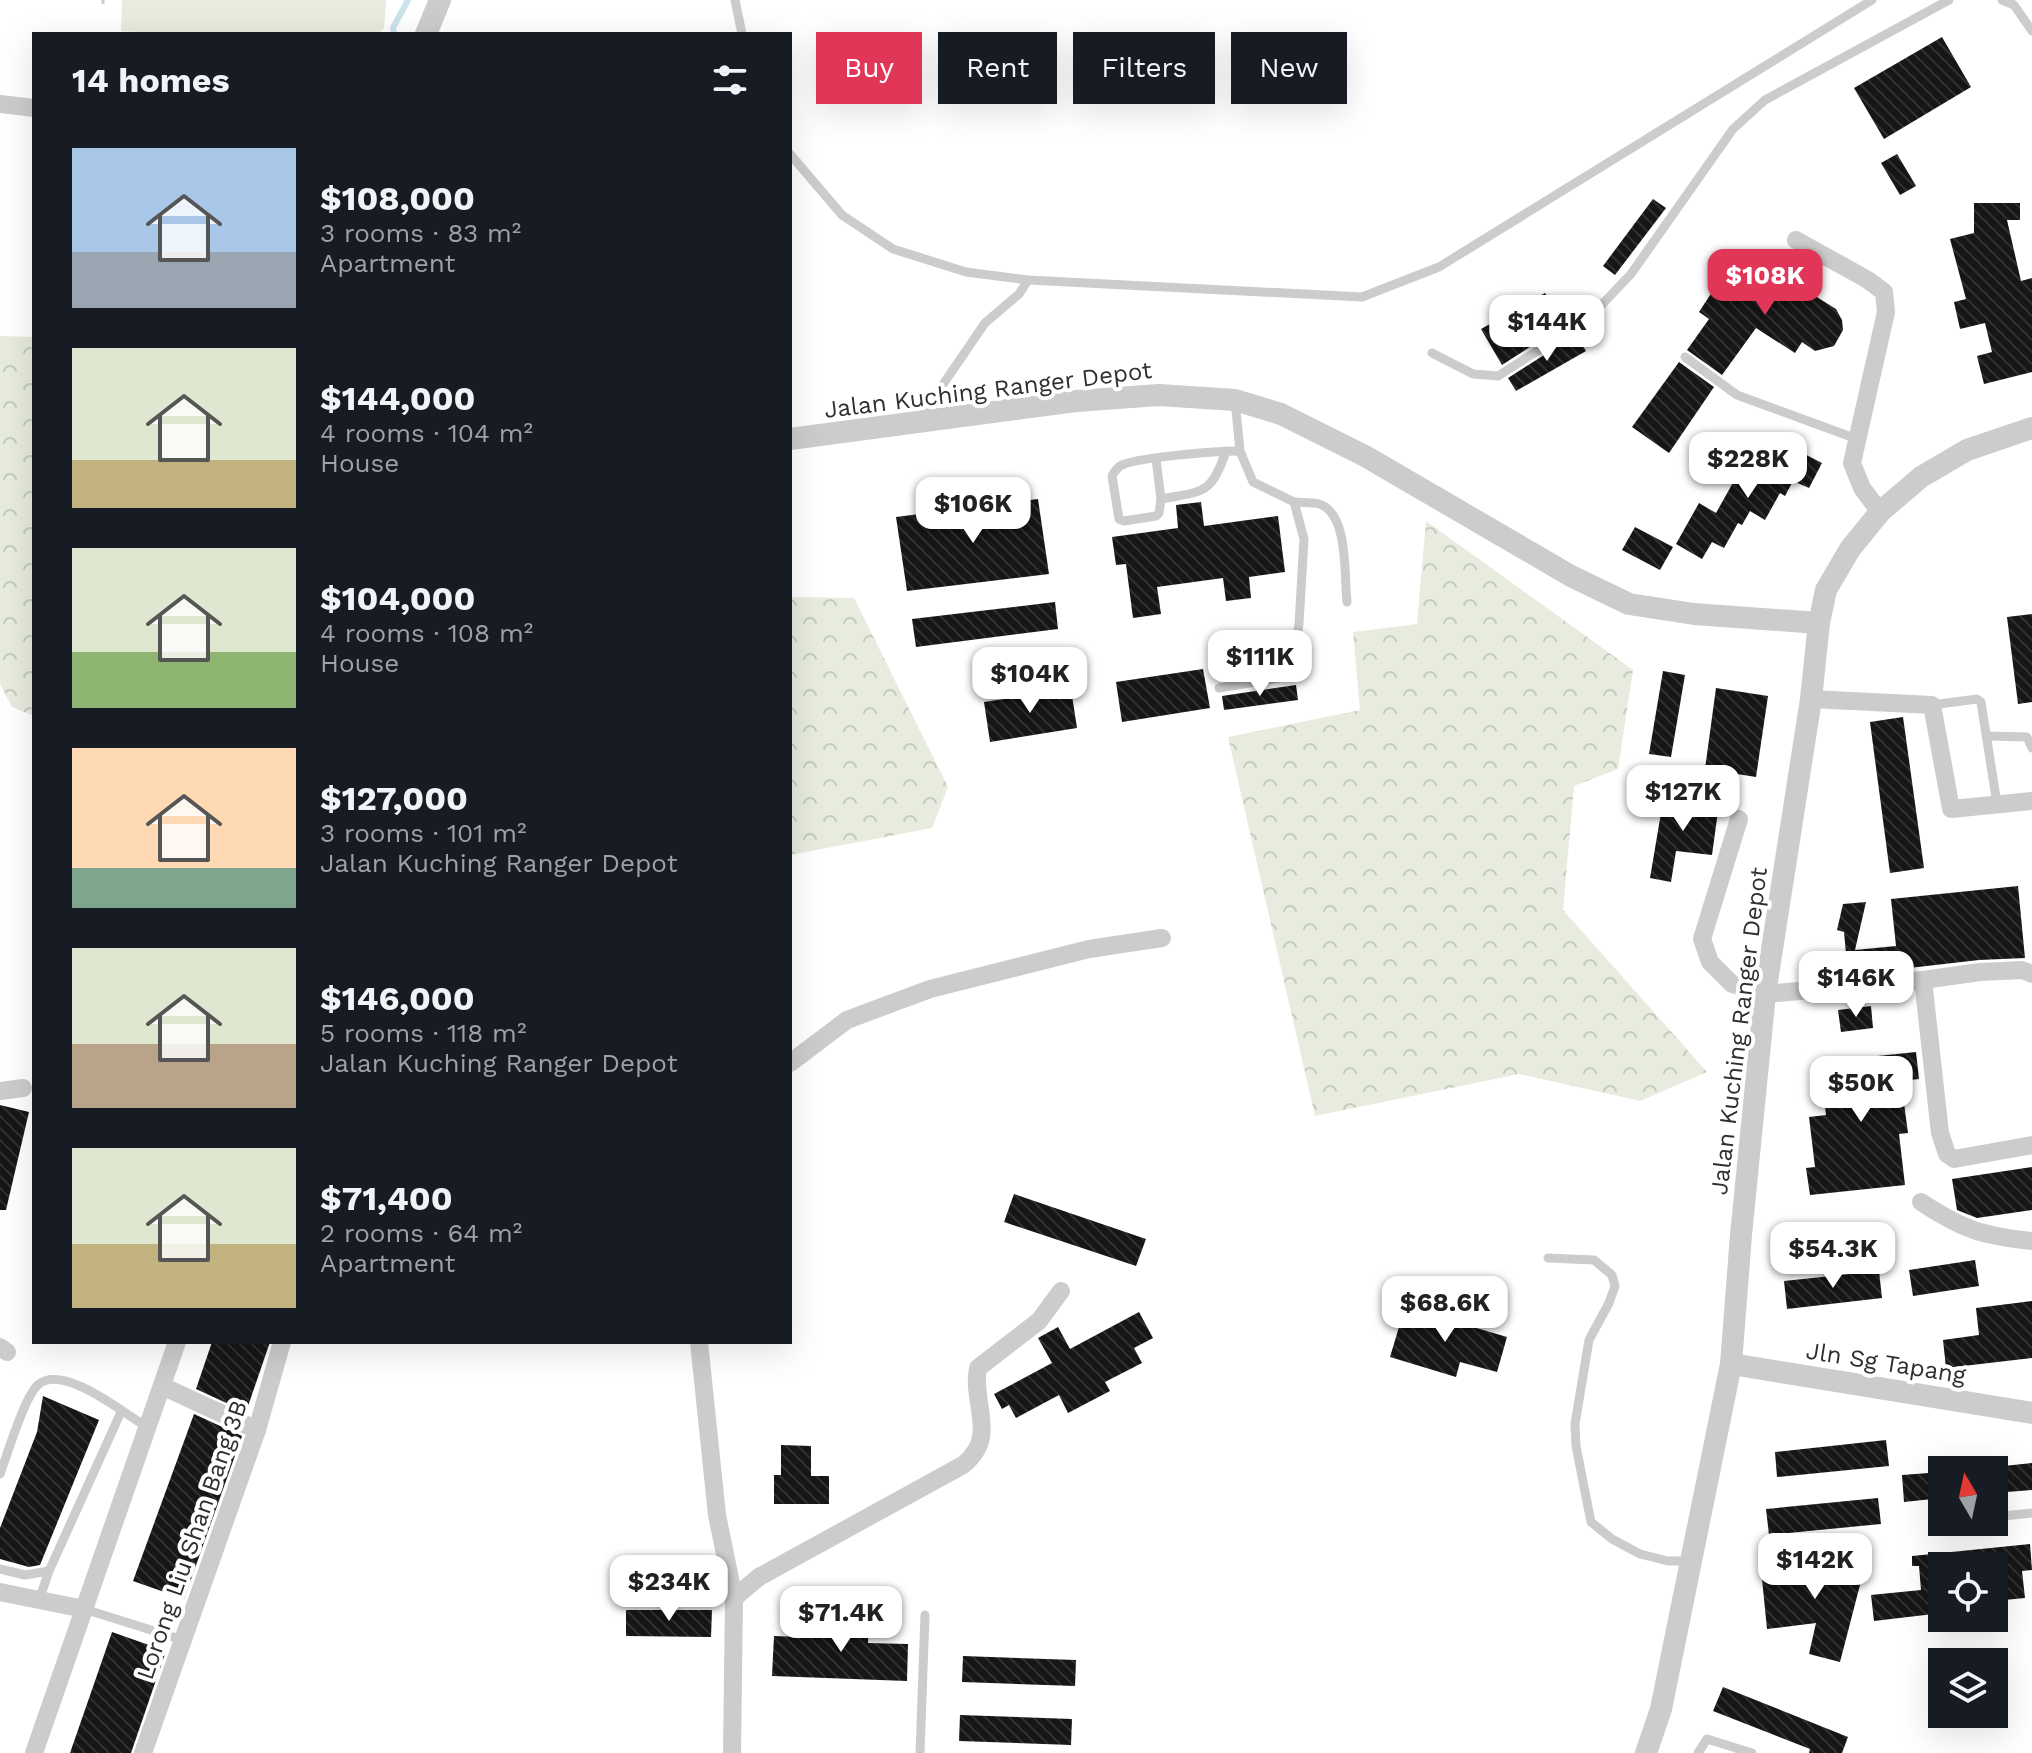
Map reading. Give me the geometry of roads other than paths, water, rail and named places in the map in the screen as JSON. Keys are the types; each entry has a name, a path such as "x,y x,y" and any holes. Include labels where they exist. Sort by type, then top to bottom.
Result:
{"street":[{"path":"427,32 440,0"},
{"path":"0,104 32,108"},
{"path":"1796,240 1884,292 1886,312 1852,463 1862,488 1880,512"},
{"name":"Jalan Kuching Ranger Depot","path":"792,439 1076,401 1159,395 1235,400 1281,414 1365,456 1571,576 1629,604 1694,614 1819,623 1811,699 1765,994 1731,1364 1661,1709 1646,1753"},
{"path":"1819,623 1826,590 1837,568 1880,512 1921,477 1967,450 2032,428"},
{"path":"1811,699 1932,705 1951,809 2032,801"},
{"path":"1739,819 1702,939 1710,962 1732,984 1765,994 1980,972 2022,970 2032,974"},
{"path":"792,1061 847,1020 930,989 1089,949 1162,938"},
{"path":"1923,980 1940,1133 1947,1154 1954,1159 2032,1145"},
{"path":"0,1091 23,1088"},
{"path":"1921,1202 1966,1229 1993,1237 2032,1241"},
{"path":"734,1598 759,1577 963,1465 977,1454 983,1435 982,1413 975,1384 978,1368 1039,1321 1061,1291"},
{"path":"34,1753 176,1344"},
{"name":"Lorong Liu Shan Bang 3B","path":"143,1753 257,1430 281,1344"},
{"path":"699,1344 717,1515 734,1598 732,1753"},
{"name":"Jln Sg Tapang","path":"1731,1364 2032,1413"},
{"path":"162,1386 257,1430"},
{"path":"0,1592 84,1609"}],"lane":[{"path":"735,0 742,32"},
{"path":"792,156 842,215 893,249 966,272 1028,280 1362,297 1439,267 1872,0"},
{"path":"1432,353 1473,374 1498,376 1589,318 1631,274 1733,129 1765,100 1949,0"},
{"path":"2002,0 2014,5 2032,31"},
{"path":"916,422 985,323 1019,294 1028,280"},
{"path":"1685,357 1737,395 1857,439"},
{"path":"1235,400 1240,451 1253,482 1294,502 1320,504 1333,513 1340,527 1347,602"},
{"path":"1156,459 1161,499 1159,513 1124,521 1119,519 1112,476 1124,464 1156,459 1226,451 1240,451"},
{"path":"1161,499 1200,492 1211,485 1218,476 1226,451"},
{"path":"1219,688 1291,674 1299,624 1304,539 1294,502"},
{"path":"1932,705 1977,699 1983,708 1997,804"},
{"path":"1988,736 2027,737 2032,748"},
{"path":"1548,1258 1594,1260 1612,1275 1615,1286 1589,1340 1575,1424 1576,1446 1591,1522 1612,1539 1640,1554 1668,1561 1693,1561"},
{"path":"0,1474 30,1395 39,1383 54,1378 72,1381 148,1428"},
{"path":"39,1600 49,1571 121,1412"},
{"path":"2008,1516 2032,1513"},
{"path":"0,1569 25,1575 49,1571"},
{"path":"84,1609 183,1640"},
{"path":"920,1753 925,1615"},
{"path":"1698,1753 1707,1739 1752,1753"}],"waterway":[{"path":"394,32 408,0"}]}
